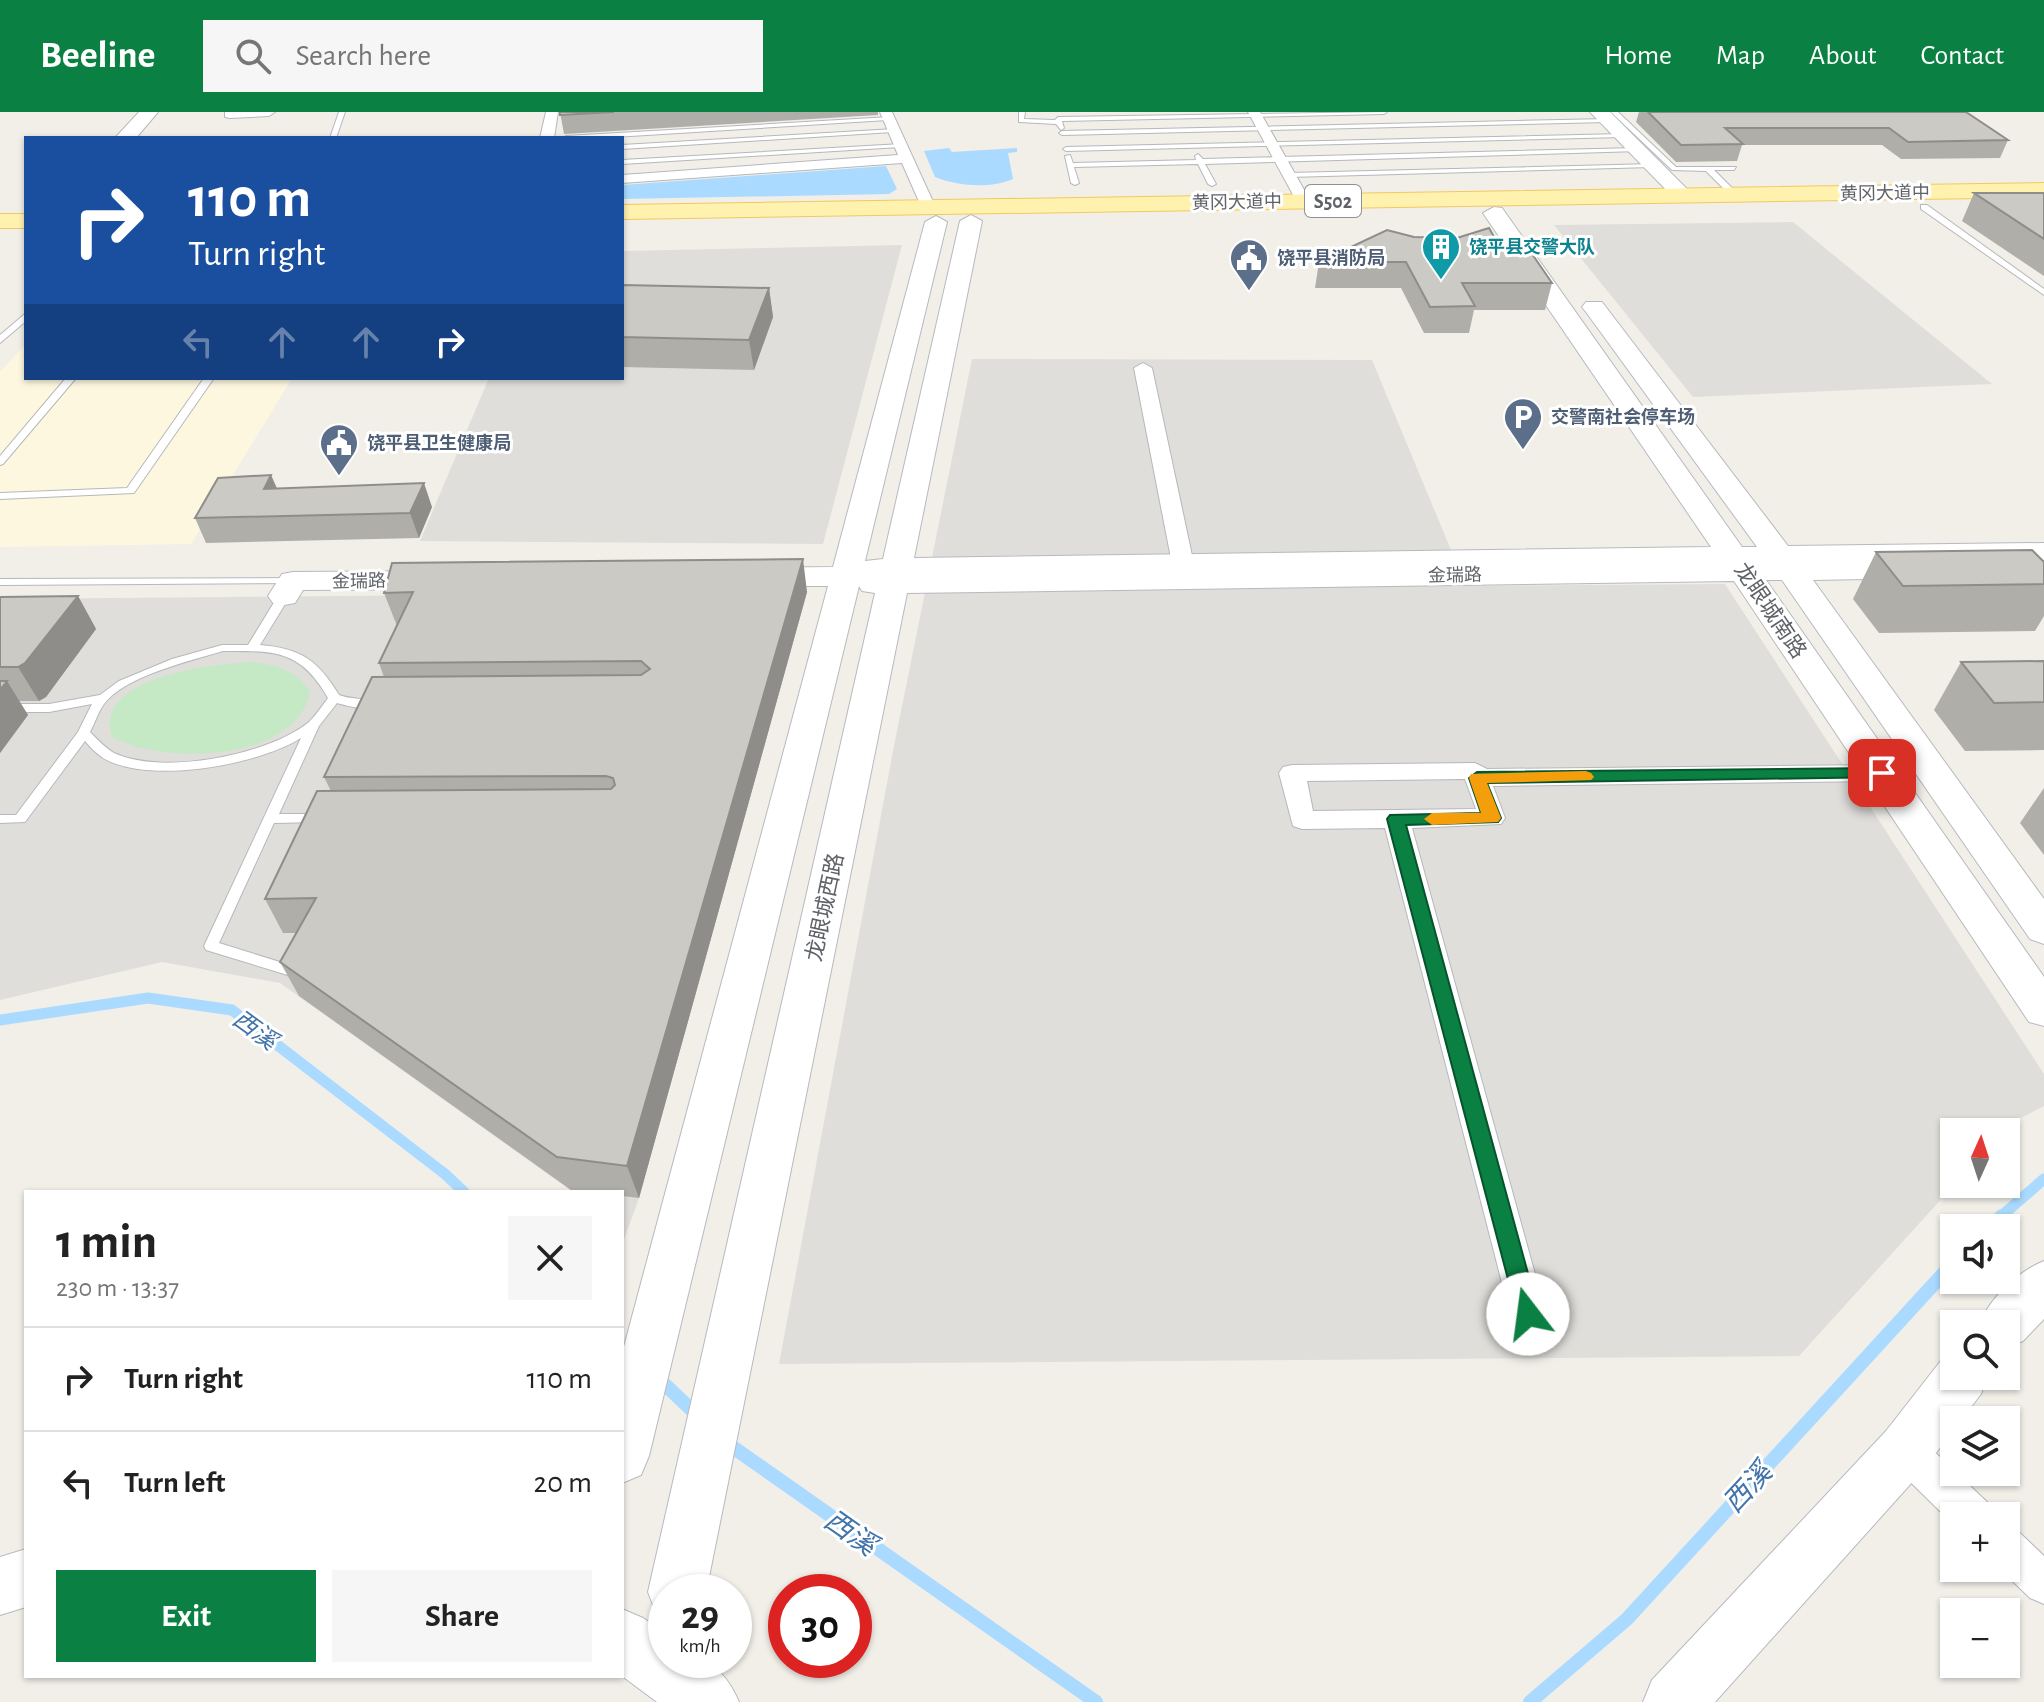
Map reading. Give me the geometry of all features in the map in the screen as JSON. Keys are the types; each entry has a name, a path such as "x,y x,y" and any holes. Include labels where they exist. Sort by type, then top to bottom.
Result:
{"main road":[{"path":"127,136 149,112"},
{"path":"1616,119 1637,150 1684,197"},
{"name":"黄冈大道中","path":"624,227 943,214 1258,210 1304,202 2044,190"},
{"name":"黄冈大道中","path":"624,212 943,214 1258,210 1509,213 2044,205"},
{"name":"龙眼城南路","path":"1509,213 1785,563 2044,929"},
{"name":"龙眼城南路","path":"1509,213 1739,564 2044,1010"},
{"path":"624,1448 943,214"},
{"name":"龙眼城西路","path":"681,1574 719,1396 943,214"},
{"path":"0,221 24,221"},
{"path":"0,236 24,236"},
{"name":"金瑞路","path":"717,578 874,576 875,568 1184,572 1785,563 2044,552"},
{"name":"金瑞路","path":"1785,563 2044,568"},
{"name":"金瑞路","path":"288,589 465,580"},
{"path":"2019,1310 2044,1284"},
{"path":"1674,1702 1905,1450 1951,1390"},
{"path":"0,1586 24,1579"},
{"path":"681,1678 708,1702"}],"street":[{"path":"230,114 269,112"},
{"path":"1255,114 1304,202"},
{"path":"548,136 556,117"},
{"path":"889,120 903,152 943,214"},
{"path":"624,178 669,167 903,152"},
{"path":"1143,368 1184,572"},
{"path":"1475,771 1492,818 1396,819 1302,820 1292,773 1475,771"},
{"path":"1477,778 1882,773"},
{"path":"1396,819 1528,1314"},
{"path":"1905,1450 1959,1502"},
{"path":"2020,1561 2044,1584"}],"lane":[{"path":"334,136 342,112"},
{"path":"775,112 783,160"},
{"path":"1022,112 1021,121 1059,122"},
{"path":"1354,112 1401,182"},
{"path":"1075,183 1058,119 1178,114 1384,112"},
{"path":"1441,112 1497,181"},
{"path":"1519,112 1581,179"},
{"path":"1178,114 1212,184"},
{"path":"1062,133 1616,119 1674,169 1734,168"},
{"path":"1066,149 1542,137 1616,119"},
{"path":"618,136 889,120"},
{"path":"624,147 845,133 889,120"},
{"path":"841,121 853,156"},
{"path":"624,162 669,167 668,122"},
{"path":"727,128 730,163"},
{"path":"1070,165 1637,150"},
{"path":"1289,175 1652,165"},
{"path":"1708,169 1736,196"},
{"path":"1924,207 2044,293"},
{"path":"0,340 24,318"},
{"path":"0,462 69,380"},
{"path":"0,496 130,491 208,380"},
{"path":"0,582 288,589 252,648"},
{"path":"0,708 49,708 102,698 136,678 182,659 222,648 278,648 300,658 324,677 334,698 353,704 384,704"},
{"path":"0,819 20,819 84,733 102,698"},
{"path":"291,971 211,946 313,725 334,698"},
{"path":"84,733 110,756 150,764 190,764 238,760 278,746 313,725"},
{"path":"268,819 331,818"}],"shaded area":[{"path":"1793,222 1992,384 1693,397 1554,225"},
{"path":"902,245 823,544 420,541 488,380 624,380 624,251"},
{"path":"24,346 24,380 291,380 191,544 0,547 0,372"},
{"path":"972,359 1372,360 1466,586 1725,584 2044,1074 2044,1106 2020,1118 1940,1118 1942,1198 1799,1356 779,1364 893,751"},
{"path":"807,592 639,1198 624,1239 624,1190 570,1190 280,983 162,962 0,1000 0,599"}],"green space":[{"path":"252,662 292,673 310,692 300,715 280,733 255,745 225,752 193,754 162,752 112,737 110,717 120,700 137,687 185,671"}],"water":[{"path":"949,148 952,152 1017,148 1017,152 1008,153 1013,179 974,185 935,177 924,151"},
{"path":"886,166 897,189 889,194 624,199 624,185"}],"building":[{"path":"560,112 614,112 560,115"},
{"path":"1648,112 1966,112 2008,140 1908,142 1889,128 1725,128 1743,144 1681,145"},
{"path":"1974,193 2044,193 2044,239"},
{"path":"1489,228 1501,249 1528,248 1552,283 1462,283 1475,306 1430,307 1406,262 1319,262 1387,230 1414,237 1457,238"},
{"path":"624,285 769,288 749,340 624,337"},
{"path":"271,475 264,489 424,483 410,513 195,518 218,478"},
{"path":"2032,550 2044,562 2044,584 1903,586 1876,552"},
{"path":"803,559 627,1166 557,1157 280,962 316,898 265,899 317,791 611,789 615,785 613,778 606,776 324,777 372,677 641,675 650,669 641,661 379,663 413,592 384,593 392,563"},
{"path":"78,596 25,663 18,667 0,667 0,597"},
{"path":"2044,661 2044,702 1994,703 1961,662"}],"waterway":[{"name":"西溪","path":"0,1020 148,998 232,1010 462,1190"},
{"name":"西溪","path":"2004,1214 2044,1179"},
{"name":"西溪","path":"1530,1702 1627,1619 1940,1277"},
{"name":"西溪","path":"658,1378 698,1416"},
{"name":"西溪","path":"724,1441 1096,1702"}],"slow traffic":[{"path":"1432,819 1492,818 1477,778 1586,777"}],"place":[{"name":"饶平县交警大队","path":"1441,281"},
{"name":"饶平县消防局","path":"1249,292"},
{"name":"交警南社会停车场","path":"1523,451"},
{"name":"饶平县卫生健康局","path":"339,477"}],"route":[{"path":"1528,1314 1396,819 1492,818 1477,778 1882,773"}]}
